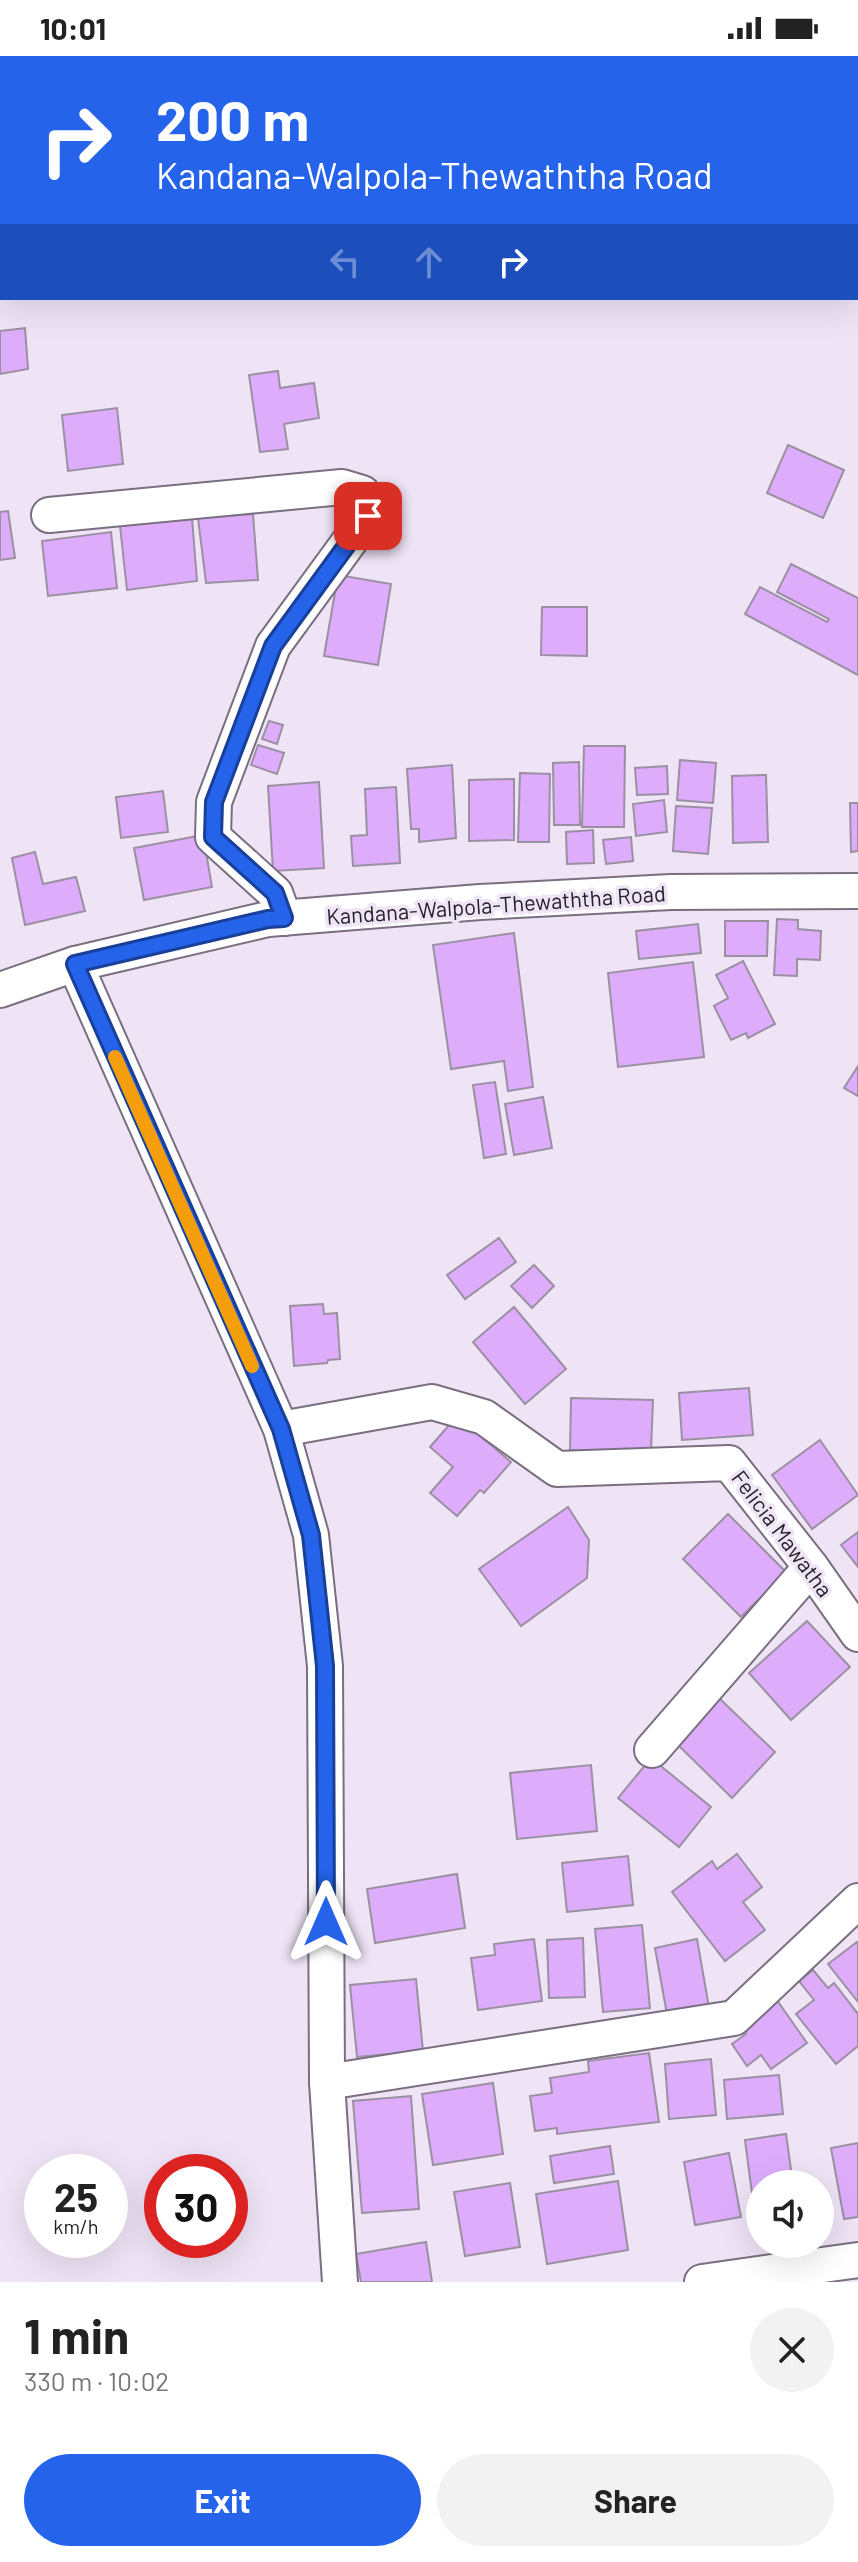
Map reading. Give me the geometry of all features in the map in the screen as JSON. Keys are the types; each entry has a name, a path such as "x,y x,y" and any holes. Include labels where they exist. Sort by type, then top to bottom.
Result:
{"street":[{"path":"49,515 342,487 362,493 368,516 273,646 214,802 213,837 275,893 284,918"},
{"name":"Kandana-Walpola-Thewaththa Road","path":"0,990 75,964 268,919 480,902 639,894 858,891"},
{"path":"75,964 281,1429 311,1535 325,1666 327,2082 340,2282"},
{"name":"Felicia Mawatha","path":"281,1429 432,1402 484,1417 557,1469 729,1463 811,1567 858,1634"},
{"path":"652,1750 811,1567"},
{"path":"327,2082 734,2018 858,1901"},
{"path":"702,2282 858,2260"}],"building":[{"path":"25,328 28,369 0,374 0,331"},
{"path":"278,371 280,388 314,383 319,418 284,424 288,449 260,452 249,375"},
{"path":"117,408 123,464 68,471 62,415"},
{"path":"788,445 844,470 823,518 767,493"},
{"path":"8,511 15,558 0,560 0,512"},
{"path":"253,514 258,580 206,583 198,518"},
{"path":"192,518 197,581 127,590 120,526"},
{"path":"111,532 117,588 48,596 42,541"},
{"path":"791,564 858,598 858,675 745,614 760,587 827,622 829,619 777,592"},
{"path":"338,575 391,584 378,665 324,656"},
{"path":"542,607 587,607 587,656 541,655"},
{"path":"269,721 283,725 277,744 262,739"},
{"path":"258,745 284,753 277,774 251,765"},
{"path":"584,746 625,746 624,827 582,827"},
{"path":"680,760 716,763 713,803 677,800"},
{"path":"579,762 580,825 554,825 553,763"},
{"path":"452,765 456,838 419,842 419,829 411,829 407,769"},
{"path":"667,766 668,794 637,795 635,768"},
{"path":"520,773 550,774 549,842 518,842"},
{"path":"766,775 768,842 733,843 732,776"},
{"path":"514,779 514,840 469,841 469,780"},
{"path":"319,782 324,868 273,871 268,786"},
{"path":"396,787 400,863 353,866 351,836 367,835 365,789"},
{"path":"163,791 168,832 121,838 116,797"},
{"path":"664,800 667,832 636,836 633,804"},
{"path":"850,803 858,803 858,851 851,852"},
{"path":"676,806 712,808 708,854 673,851"},
{"path":"593,830 594,863 567,864 566,832"},
{"path":"203,835 212,887 144,900 134,848"},
{"path":"631,837 633,861 606,864 603,840"},
{"path":"35,852 43,884 76,877 85,911 25,925 12,858"},
{"path":"777,919 798,920 798,929 821,931 820,960 797,959 797,976 774,975"},
{"path":"725,921 768,921 767,956 725,956"},
{"path":"698,924 701,953 639,959 636,931"},
{"path":"514,933 533,1087 508,1091 504,1061 451,1069 433,945"},
{"path":"743,961 775,1024 748,1038 746,1033 731,1040 714,1006 728,998 716,975"},
{"path":"693,962 704,1057 618,1067 608,973"},
{"path":"858,1066 858,1096 844,1088"},
{"path":"495,1082 506,1154 484,1158 473,1085"},
{"path":"543,1097 552,1148 514,1155 505,1104"},
{"path":"499,1238 516,1262 465,1299 447,1275"},
{"path":"534,1265 554,1286 532,1308 511,1286"},
{"path":"323,1304 324,1314 337,1313 340,1359 294,1366 290,1306"},
{"path":"514,1307 566,1369 525,1404 473,1342"},
{"path":"749,1388 753,1435 682,1440 679,1393"},
{"path":"571,1398 653,1400 651,1451 570,1450"},
{"path":"457,1416 511,1462 484,1493 480,1490 457,1516 430,1493 453,1467 430,1447"},
{"path":"820,1440 858,1495 812,1529 772,1475"},
{"path":"568,1507 589,1540 587,1578 521,1626 479,1569"},
{"path":"728,1514 786,1572 741,1617 683,1559"},
{"path":"858,1532 858,1567 841,1545"},
{"path":"807,1621 850,1667 791,1720 749,1673"},
{"path":"717,1696 775,1752 732,1798 674,1741"},
{"path":"651,1758 711,1807 679,1847 618,1798"},
{"path":"591,1765 597,1831 517,1839 510,1773"},
{"path":"737,1854 762,1887 743,1902 765,1930 725,1961 672,1892 712,1861 717,1869"},
{"path":"628,1856 633,1905 567,1912 562,1863"},
{"path":"457,1874 465,1928 375,1943 367,1889"},
{"path":"642,1925 650,2008 603,2012 595,1929"},
{"path":"583,1938 585,1997 549,1998 547,1940"},
{"path":"534,1939 542,2001 478,2010 471,1958 495,1955 494,1944"},
{"path":"697,1939 710,2013 668,2020 655,1948"},
{"path":"858,1944 858,2002 828,1964"},
{"path":"813,1970 828,1988 834,1983 858,2014 858,2046 836,2064 796,2014 814,2000 799,1981"},
{"path":"416,1979 423,2051 357,2057 350,1985"},
{"path":"774,1996 807,2043 771,2069 761,2055 747,2066 732,2044 746,2034 737,2022"},
{"path":"649,2053 659,2122 557,2134 557,2128 535,2131 530,2096 552,2093 550,2078 589,2072 588,2061"},
{"path":"711,2059 716,2115 669,2119 665,2064"},
{"path":"779,2075 783,2114 727,2119 724,2080"},
{"path":"493,2083 503,2154 433,2165 422,2094"},
{"path":"411,2096 419,2209 362,2213 353,2101"},
{"path":"786,2134 791,2170 749,2170 745,2140"},
{"path":"858,2143 858,2217 844,2219 831,2148"},
{"path":"610,2146 614,2174 554,2183 550,2156"},
{"path":"729,2153 741,2217 695,2225 684,2162"},
{"path":"618,2181 628,2250 547,2264 536,2194"},
{"path":"510,2183 520,2247 465,2256 454,2192"},
{"path":"426,2242 432,2282 361,2282 356,2254"}],"slow traffic":[{"path":"115,1057 252,1366"}],"route":[{"path":"326,1922 325,1666 311,1535 281,1429 75,964 268,919 284,918 275,893 213,837 214,802 273,646 368,516"}]}
